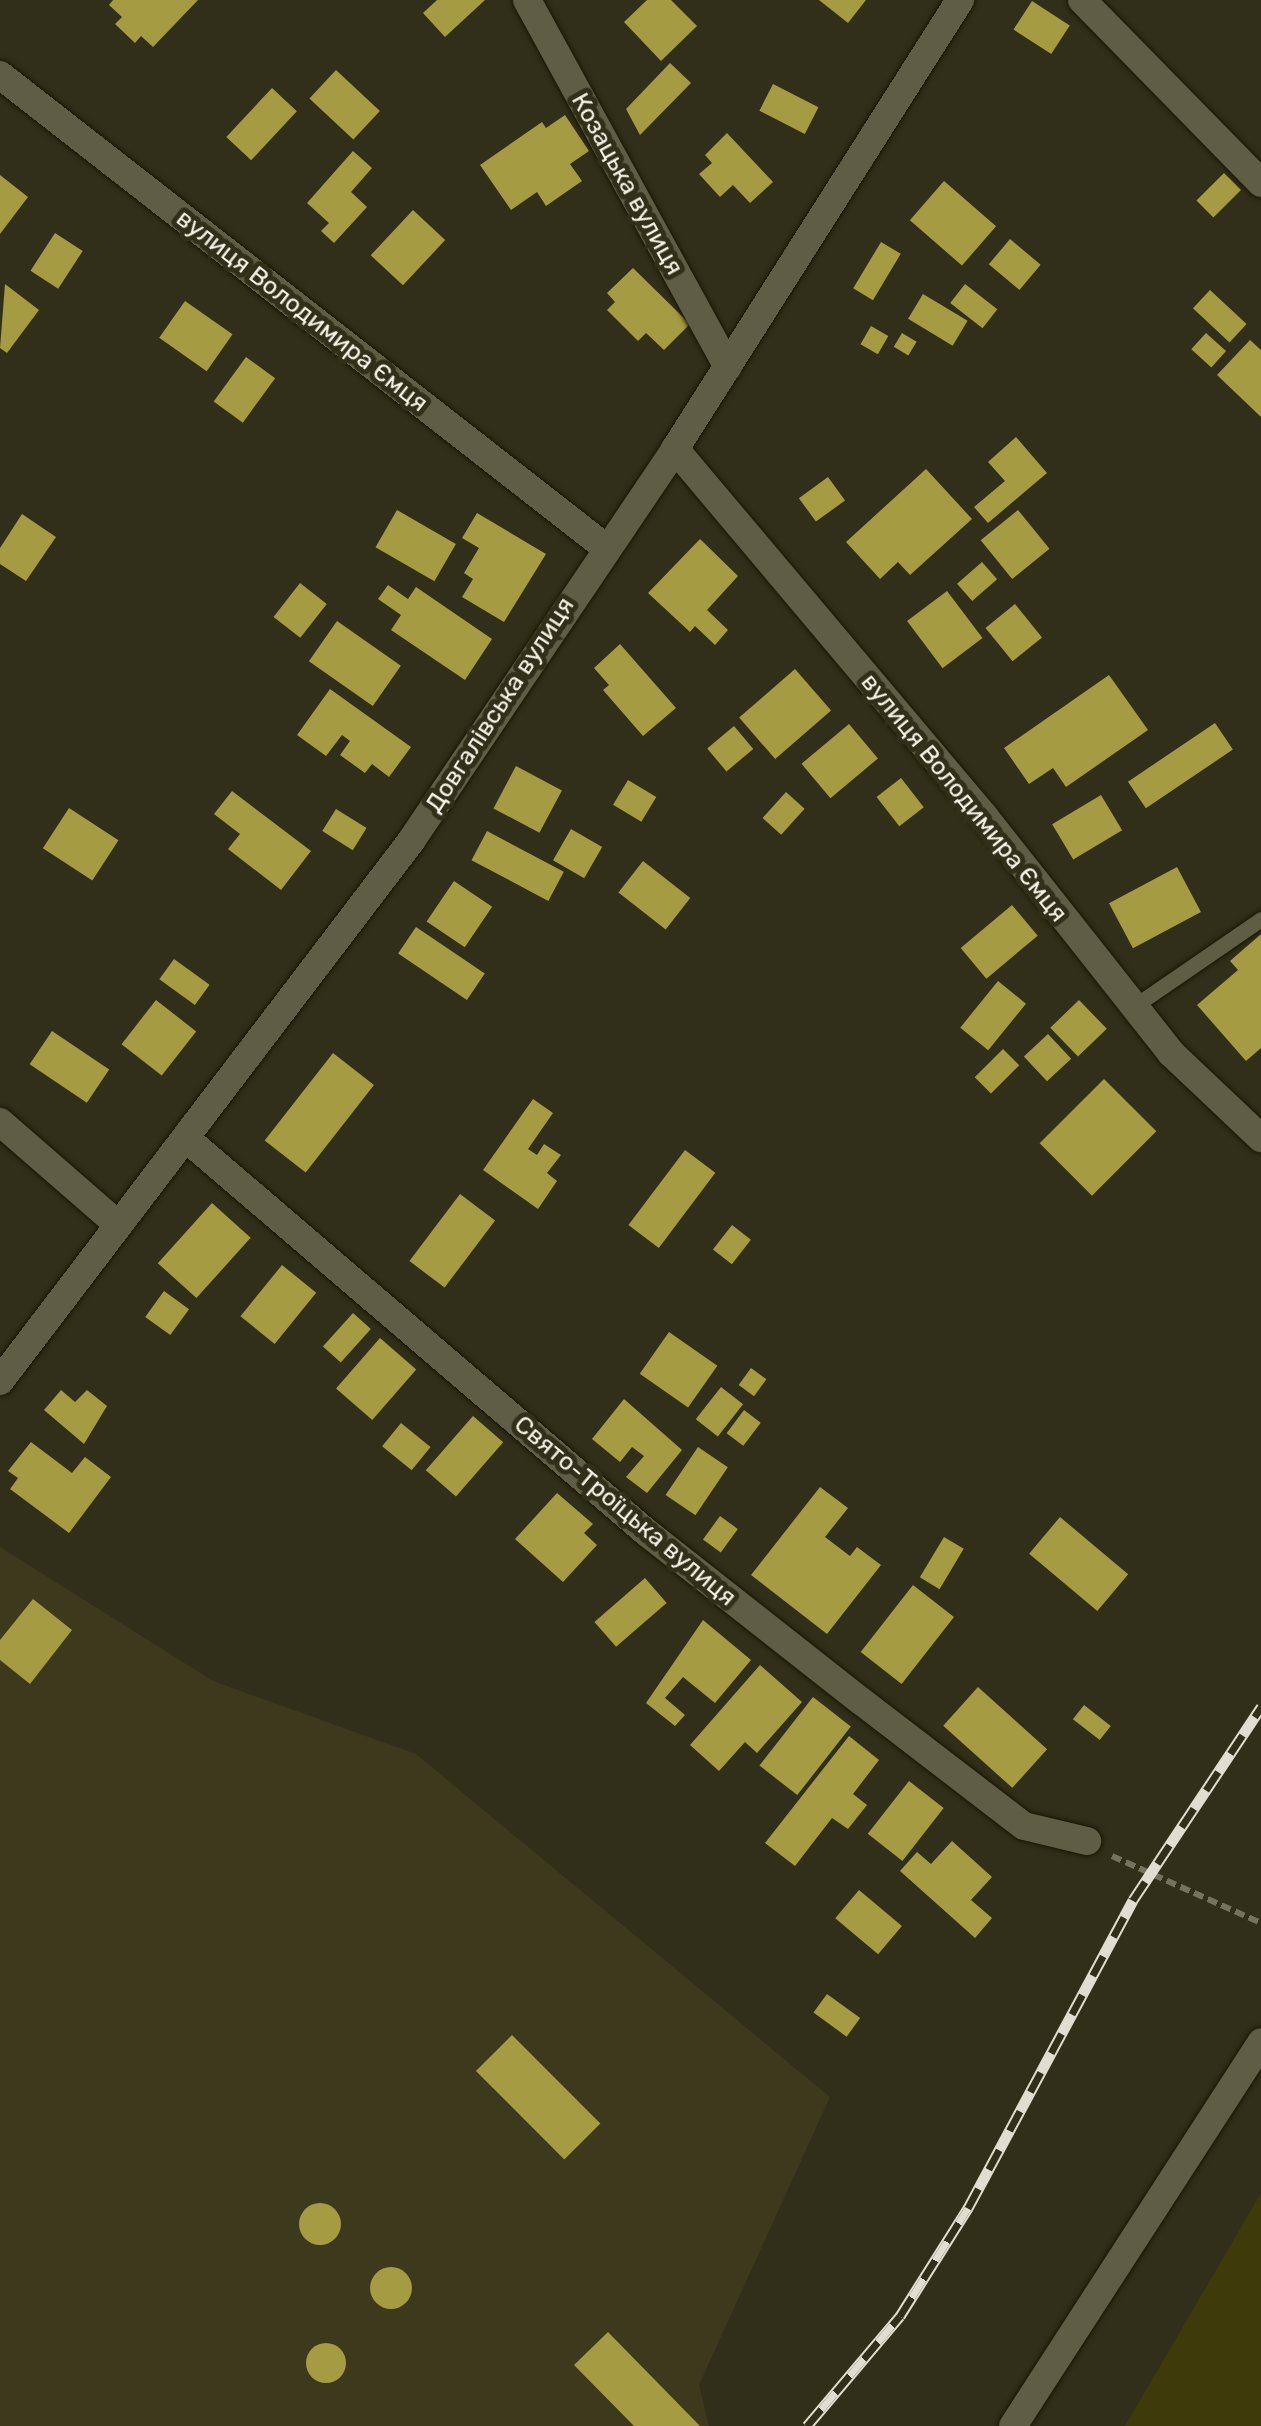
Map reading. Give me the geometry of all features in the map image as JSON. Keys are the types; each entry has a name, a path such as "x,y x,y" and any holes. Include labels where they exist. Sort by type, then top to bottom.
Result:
{"street":[{"name":"Козацька вулиця","path":"527,0 728,367"},
{"name":"Довгалівська вулиця","path":"0,1381 116,1223 188,1140 411,841 728,367 960,0"},
{"path":"1082,0 1261,183"},
{"name":"вулиця Володимира Ємця","path":"0,74 605,547"},
{"name":"вулиця Володимира Ємця","path":"675,448 984,816 1133,1007 1261,1138"},
{"path":"0,1122 116,1223"},
{"name":"Свято-Троїцька вулиця","path":"188,1140 646,1532 860,1701 1024,1826 1087,1841"},
{"path":"1013,2426 1261,2042"}],"lane":[{"path":"1133,1007 1261,919"}],"path":[{"path":"1087,1841 1148,1877 1261,1923"}],"shaded area":[{"path":"0,1547 213,1681 416,1754 830,2097 699,2385 709,2426 0,2426"},
{"path":"1261,2193 1261,2426 1125,2426 1257,2200"}],"building":[{"path":"113,0 198,0 153,47 141,36 135,43 115,24 122,17 109,5"},
{"path":"437,0 485,0 445,37 423,13"},
{"path":"647,0 671,0 697,26 661,61 624,22"},
{"path":"819,0 866,0 848,23"},
{"path":"1032,1 1070,26 1051,54 1013,30"},
{"path":"670,63 691,83 640,135 626,109"},
{"path":"336,70 380,111 353,139 309,99"},
{"path":"773,84 818,107 805,134 759,111"},
{"path":"272,88 297,111 251,160 226,137"},
{"path":"565,115 589,151 570,164 582,181 546,206 537,192 511,210 480,165 542,122 546,128"},
{"path":"727,133 773,182 750,203 733,185 720,197 699,174 712,163 705,155"},
{"path":"353,151 372,168 351,192 367,207 334,243 321,231 329,223 307,203"},
{"path":"1224,173 1241,190 1213,218 1196,201"},
{"path":"0,175 28,197 0,234"},
{"path":"944,181 996,226 962,266 910,220"},
{"path":"413,210 445,240 403,285 371,255"},
{"path":"55,233 83,251 58,289 30,271"},
{"path":"1010,239 1041,265 1019,290 989,264"},
{"path":"881,242 901,254 873,300 853,288"},
{"path":"633,268 690,324 664,350 646,333 638,341 607,310 615,302 607,293"},
{"path":"5,284 39,310 7,353 0,348"},
{"path":"965,284 997,309 983,328 950,303"},
{"path":"1210,290 1247,324 1230,342 1193,308"},
{"path":"923,294 968,321 953,346 908,319"},
{"path":"185,301 233,334 207,371 159,338"},
{"path":"871,326 888,336 878,354 860,344"},
{"path":"902,333 917,342 908,355 894,347"},
{"path":"1206,333 1226,351 1211,367 1191,349"},
{"path":"1250,340 1261,350 1261,417 1217,375"},
{"path":"246,357 275,378 243,423 214,401"},
{"path":"1016,437 1047,473 988,523 974,507 1005,481 988,462"},
{"path":"926,469 972,519 910,575 898,562 880,579 846,542"},
{"path":"828,477 845,500 816,522 799,498"},
{"path":"397,510 456,544 434,581 376,547"},
{"path":"1018,510 1049,549 1012,579 981,540"},
{"path":"477,513 546,554 504,622 462,597 473,579 464,573 479,548 462,538"},
{"path":"22,514 56,537 26,581 0,564 0,548"},
{"path":"700,539 738,576 707,610 728,630 715,645 695,626 690,632 648,593"},
{"path":"982,562 997,579 972,601 957,584"},
{"path":"300,583 327,604 300,638 274,617"},
{"path":"388,585 408,599 416,587 492,639 465,680 391,630 401,615 378,599"},
{"path":"947,591 983,638 943,668 907,621"},
{"path":"1015,604 1042,637 1013,661 985,628"},
{"path":"337,621 401,666 373,706 309,661"},
{"path":"620,644 676,708 643,736 603,690 609,685 594,668"},
{"path":"795,669 831,711 775,759 739,718"},
{"path":"1109,675 1148,730 1066,787 1053,768 1029,784 1004,748"},
{"path":"330,689 411,747 389,777 372,764 365,773 340,755 350,741 342,735 326,756 297,735"},
{"path":"1215,723 1233,750 1146,808 1128,782"},
{"path":"849,724 878,758 830,798 802,764"},
{"path":"734,726 753,749 726,771 707,748"},
{"path":"516,766 562,790 539,833 493,808"},
{"path":"901,778 924,807 899,826 877,797"},
{"path":"628,780 656,797 641,822 613,805"},
{"path":"232,791 311,851 281,890 228,849 240,834 214,814"},
{"path":"786,792 805,809 781,835 763,818"},
{"path":"1101,795 1122,830 1073,860 1052,824"},
{"path":"69,808 118,840 92,880 43,848"},
{"path":"336,809 367,828 353,850 322,831"},
{"path":"571,829 602,847 584,878 553,860"},
{"path":"487,831 564,872 548,901 472,860"},
{"path":"643,861 690,898 666,929 618,893"},
{"path":"1177,867 1201,912 1133,948 1109,903"},
{"path":"454,881 492,907 465,947 427,922"},
{"path":"1012,905 1038,936 986,979 961,948"},
{"path":"416,927 485,973 467,1000 398,954"},
{"path":"1261,934 1261,1048 1246,1061 1197,1005 1238,970 1230,961"},
{"path":"174,959 210,985 195,1005 159,979"},
{"path":"998,981 1026,1004 988,1050 960,1028"},
{"path":"156,1000 196,1031 162,1076 122,1044"},
{"path":"1079,1000 1107,1029 1078,1057 1050,1028"},
{"path":"52,1031 109,1070 87,1103 30,1064"},
{"path":"1048,1034 1071,1059 1047,1081 1024,1057"},
{"path":"1003,1049 1019,1065 991,1094 975,1077"},
{"path":"333,1053 374,1085 306,1172 265,1140"},
{"path":"1104,1079 1156,1131 1092,1196 1040,1143"},
{"path":"533,1099 553,1113 528,1149 537,1155 544,1144 561,1155 547,1173 557,1181 538,1209 483,1170"},
{"path":"685,1150 715,1173 659,1248 628,1225"},
{"path":"460,1194 495,1220 445,1288 409,1261"},
{"path":"212,1203 251,1238 196,1298 158,1263"},
{"path":"732,1225 751,1240 732,1264 713,1249"},
{"path":"282,1265 316,1293 275,1344 240,1316"},
{"path":"164,1291 189,1309 170,1335 145,1317"},
{"path":"353,1313 371,1329 341,1363 323,1346"},
{"path":"669,1332 717,1366 688,1408 640,1374"},
{"path":"380,1338 416,1369 372,1420 336,1389"},
{"path":"751,1368 766,1379 754,1396 739,1385"},
{"path":"721,1387 743,1404 718,1437 696,1419"},
{"path":"61,1390 75,1402 87,1390 107,1406 84,1444 44,1410"},
{"path":"624,1399 682,1450 647,1493 626,1477 644,1456 632,1447 620,1462 592,1439"},
{"path":"744,1410 761,1423 743,1446 727,1433"},
{"path":"473,1416 503,1442 456,1497 426,1470"},
{"path":"401,1423 431,1447 412,1470 382,1446"},
{"path":"31,1442 72,1473 85,1457 111,1477 69,1533 10,1489 18,1478 8,1471"},
{"path":"698,1447 728,1467 695,1515 666,1495"},
{"path":"820,1487 848,1508 825,1537 850,1556 857,1547 881,1565 827,1634 751,1575"},
{"path":"557,1493 593,1524 584,1533 597,1545 563,1582 515,1539"},
{"path":"720,1516 738,1529 721,1552 703,1539"},
{"path":"1060,1517 1128,1574 1097,1611 1029,1554"},
{"path":"944,1537 964,1549 940,1589 920,1577"},
{"path":"645,1578 667,1603 616,1647 594,1622"},
{"path":"913,1585 954,1617 902,1684 861,1652"},
{"path":"33,1599 72,1630 30,1684 0,1660 0,1640"},
{"path":"703,1620 751,1660 715,1703 683,1677 665,1698 685,1715 675,1726 646,1703"},
{"path":"760,1665 802,1702 757,1753 745,1742 719,1771 690,1745"},
{"path":"978,1687 1047,1749 1012,1788 943,1726"},
{"path":"813,1697 851,1727 797,1795 759,1766"},
{"path":"1084,1705 1111,1726 1100,1740 1073,1719"},
{"path":"849,1736 879,1760 853,1794 867,1805 848,1829 832,1818 795,1866 765,1843"},
{"path":"909,1781 944,1808 902,1861 868,1834"},
{"path":"952,1841 992,1877 971,1900 992,1918 975,1938 900,1871 917,1852 931,1864"},
{"path":"859,1890 902,1926 878,1954 835,1918"},
{"path":"827,1994 860,2018 847,2037 813,2013"},
{"path":"512,2035 600,2123 564,2159 476,2071"},
{"path":"320,2203 335,2209 341,2224 335,2239 320,2245 305,2239 299,2224 305,2209"},
{"path":"391,2267 406,2273 412,2288 406,2303 391,2309 376,2303 370,2288 376,2273"},
{"path":"608,2332 700,2426 634,2426 574,2365"},
{"path":"326,2343 340,2349 346,2363 340,2377 326,2383 312,2377 306,2363 312,2349"}],"railway":[{"path":"807,2426 900,2316 968,2208 1133,1900 1261,1707"}]}
